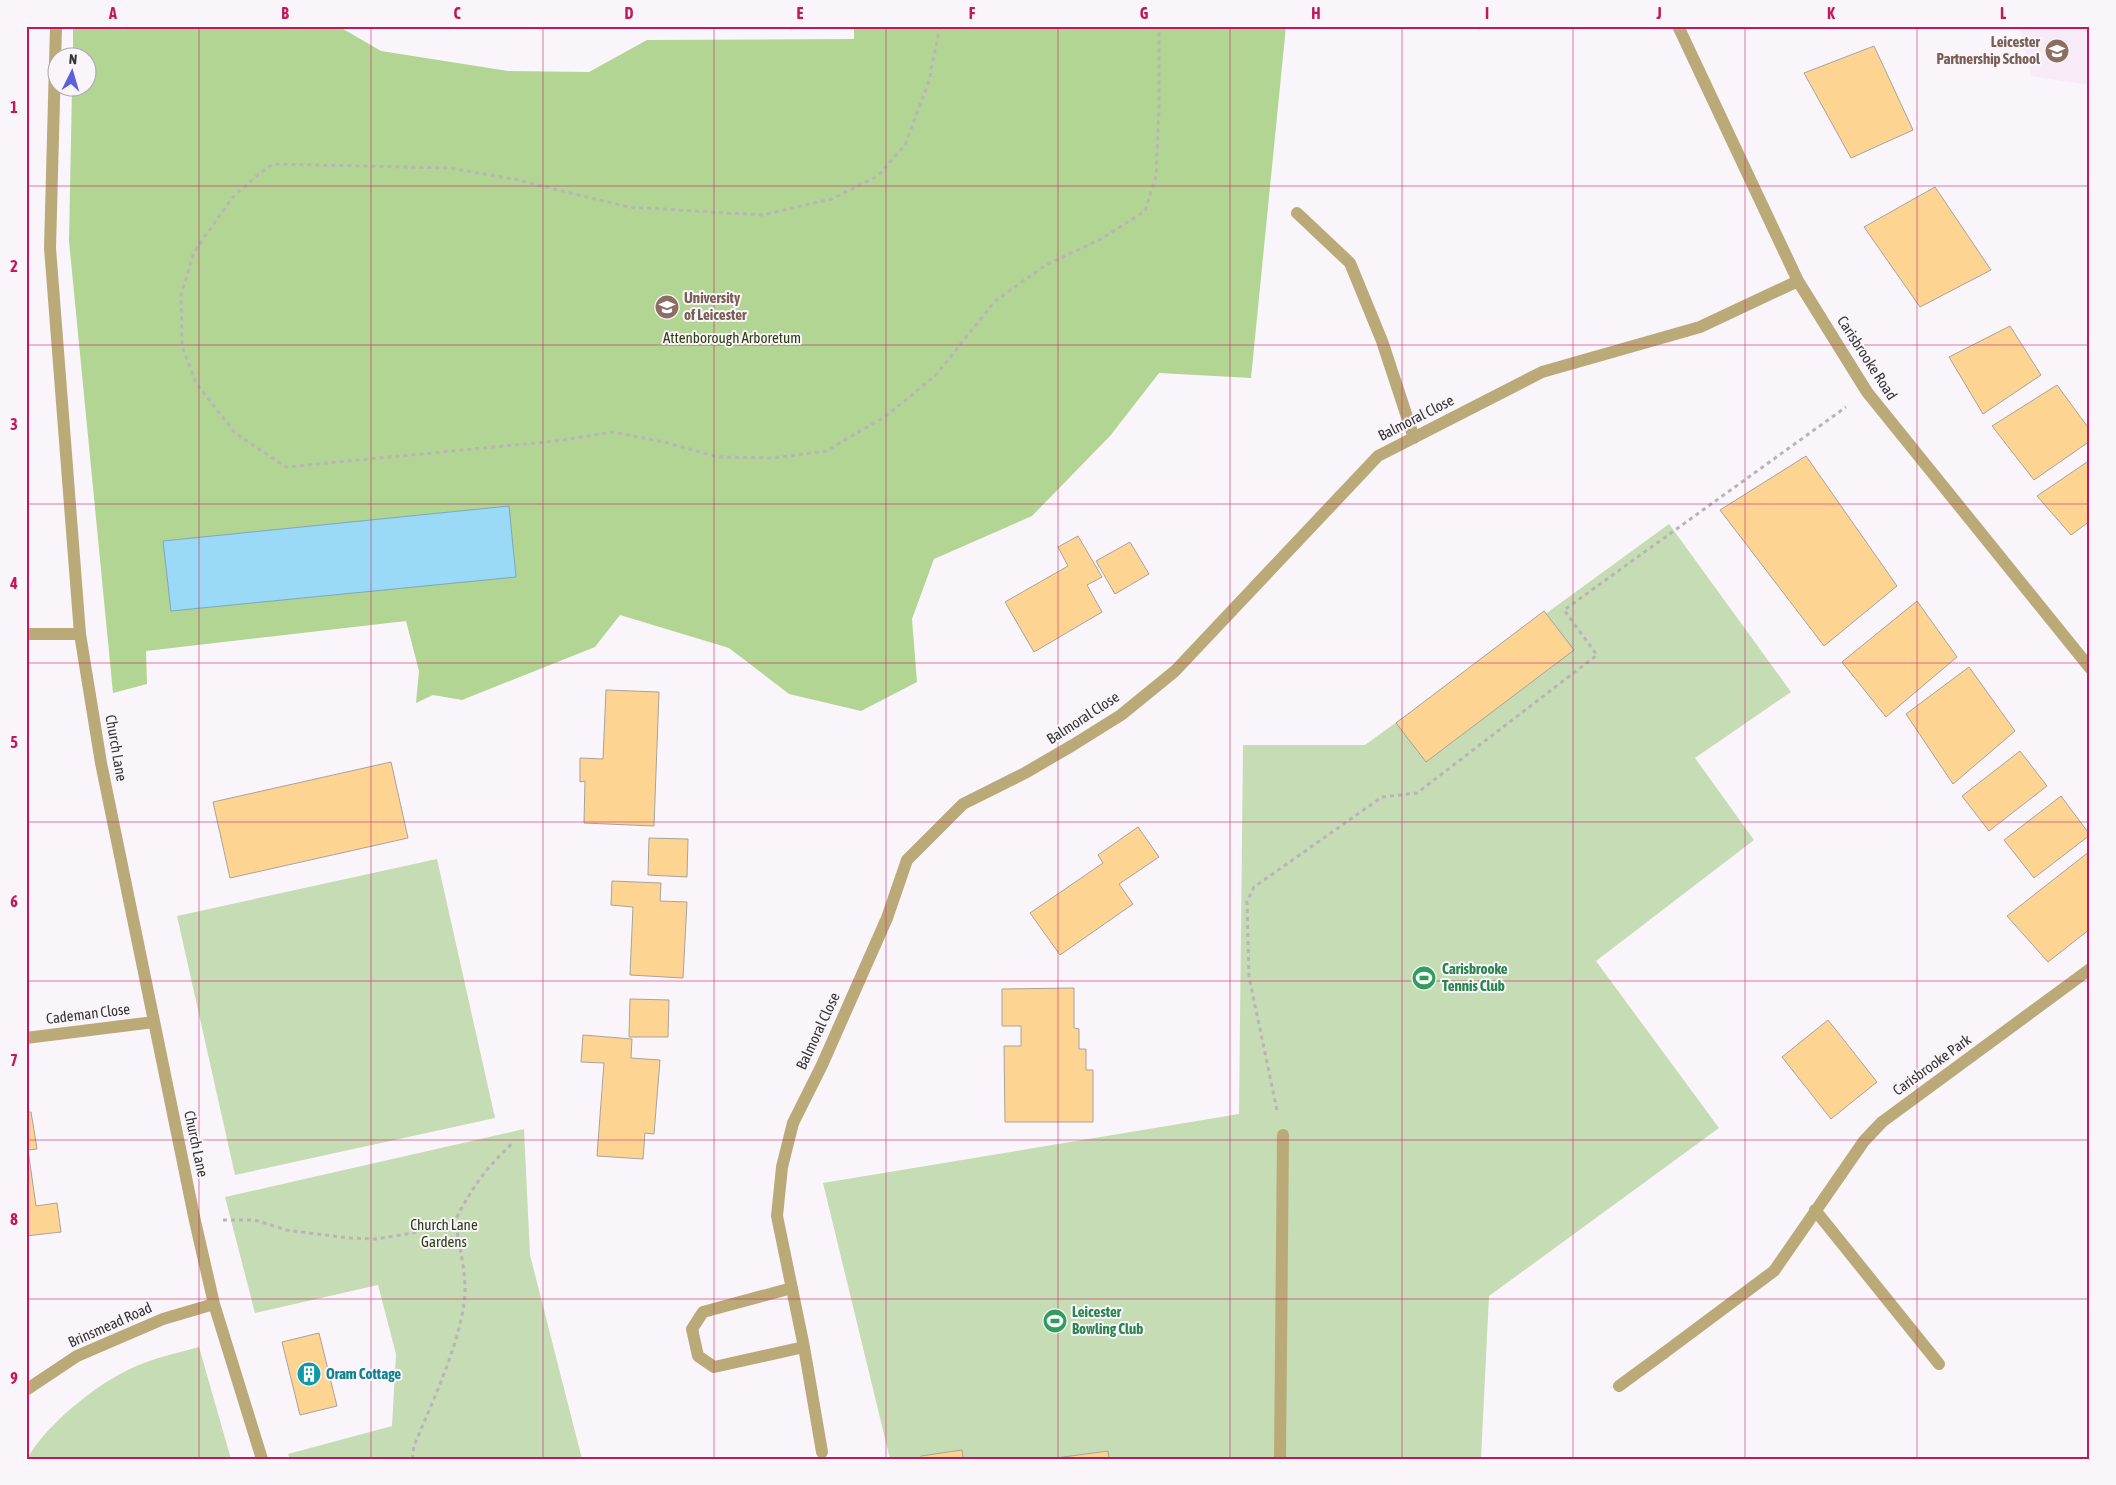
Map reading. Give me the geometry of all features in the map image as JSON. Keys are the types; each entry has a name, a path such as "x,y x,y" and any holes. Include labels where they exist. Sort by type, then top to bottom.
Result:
{"street":[{"name":"Church Lane","path":"56,26 50,248 80,634 101,763 195,1221 214,1304 262,1459"},
{"name":"Carisbrooke Road","path":"1678,26 1798,281 1867,392 2090,668"},
{"path":"1298,213 1350,263 1382,341 1414,438"},
{"name":"Balmoral Close","path":"822,1455 804,1347 776,1216 782,1167 793,1123 822,1065 887,918 907,860 963,804 1025,773 1121,715 1175,671 1378,456 1542,372 1700,327 1798,281"},
{"path":"26,634 80,634"},
{"name":"Carisbrooke Park","path":"1619,1386 1774,1271 1864,1142 1882,1122 2090,969"},
{"name":"Cademan Close","path":"26,1038 154,1022"},
{"path":"1280,1459 1283,1135"},
{"path":"1815,1210 1939,1364"},
{"path":"792,1288 703,1312 692,1328 698,1356 714,1367 804,1347"},
{"name":"Brinsmead Road","path":"26,1390 78,1356 163,1319 214,1304"}],"path":[{"path":"940,26 929,81 905,145 878,176 832,199 762,215 628,207 513,179 449,168 273,164 260,172 232,198 194,252 181,295 182,346 196,383 235,432 286,467 511,446 613,432 664,442 718,457 774,458 826,451 886,416 936,375 995,301 1046,265 1101,239 1145,210 1156,176 1159,109 1159,26"},
{"path":"1283,1135 1249,977 1247,902 1254,887 1382,797 1417,793 1597,655 1564,610 1867,392"},
{"path":"412,1459 414,1446 462,1318 465,1287 462,1255 455,1222 469,1193 484,1172 494,1159 514,1142"},
{"path":"195,1221 255,1220 286,1230 349,1238 376,1239 413,1233 432,1226 455,1222"}],"shaded area":[{"name":"Leicester Partnership School","path":"2019,26 2090,26 2090,85 2031,76"}],"green space":[{"name":"Attenborough Arboretum","path":"82,26 338,26 381,51 508,71 589,72 647,40 854,39 854,26 1286,26 1251,378 1159,373 1110,436 1032,516 934,559 912,619 917,682 861,711 789,694 729,648 620,615 595,647 462,700 433,695 416,703 419,671 406,621 146,651 147,684 113,693 69,241 72,98 98,98 98,48 73,48 73,29"},
{"name":"Carisbrooke Tennis Club","path":"1669,524 1791,692 1695,758 1754,840 1596,961 1719,1128 1489,1296 1481,1459 890,1459 823,1183 1239,1114 1243,745 1365,745"},
{"path":"437,859 495,1118 235,1175 177,916"},
{"name":"Church Lane Gardens","path":"524,1129 530,1255 582,1459 290,1459 288,1454 392,1426 396,1354 378,1285 255,1313 225,1197"},
{"path":"199,1347 231,1459 27,1459 49,1430 78,1402 95,1390 128,1370 165,1356"}],"water":[{"path":"509,506 516,577 171,611 163,541"}],"building":[{"path":"1874,46 1913,130 1851,158 1804,73"},
{"path":"1935,187 1991,270 1920,307 1864,227"},
{"path":"2010,326 2041,375 1983,414 1949,357"},
{"path":"2057,385 2090,430 2090,441 2034,480 1992,426"},
{"path":"1806,456 1897,586 1824,646 1720,510"},
{"path":"2090,460 2090,521 2071,535 2037,496"},
{"path":"1078,536 1102,577 1087,585 1102,612 1034,652 1005,602 1068,566 1058,547"},
{"path":"1130,542 1149,574 1115,594 1096,561"},
{"path":"1917,601 1957,657 1886,717 1842,662"},
{"path":"1544,611 1574,650 1426,762 1396,723"},
{"path":"1969,667 2015,731 1953,784 1906,714"},
{"path":"606,690 659,692 654,826 584,823 585,781 580,782 580,758 603,759"},
{"path":"2020,751 2047,786 1989,831 1962,796"},
{"path":"391,762 408,838 230,878 213,802"},
{"path":"2061,796 2090,835 2034,878 2004,840"},
{"path":"1138,827 1159,857 1119,884 1133,904 1060,955 1030,913 1103,863 1098,855"},
{"path":"649,838 688,839 687,877 648,875"},
{"path":"2090,851 2090,929 2048,962 2007,916"},
{"path":"612,881 661,883 660,901 687,902 683,978 630,975 633,907 611,905"},
{"path":"1074,988 1074,1028 1079,1029 1079,1049 1086,1049 1086,1070 1093,1070 1093,1122 1005,1122 1004,1046 1021,1046 1021,1026 1002,1026 1002,989"},
{"path":"630,999 669,1000 668,1037 629,1037"},
{"path":"1828,1020 1877,1082 1831,1119 1782,1057"},
{"path":"583,1035 632,1039 631,1058 660,1060 654,1134 645,1133 643,1159 597,1156 604,1063 581,1062"},
{"path":"26,1112 31,1112 37,1149 28,1150 36,1206 57,1203 61,1232 26,1236"},
{"name":"Oram Cottage","path":"319,1333 337,1406 300,1415 282,1342"},
{"path":"962,1450 963,1459 921,1459 921,1456"},
{"path":"1108,1451 1109,1459 1048,1459"}],"place":[{"name":"Leicester Partnership School","path":"2057,51"},
{"name":"University of Leicester","path":"667,307"},
{"name":"Carisbrooke Tennis Club","path":"1424,978"},
{"name":"Leicester Bowling Club","path":"1055,1321"},
{"name":"Oram Cottage","path":"309,1374"}]}
